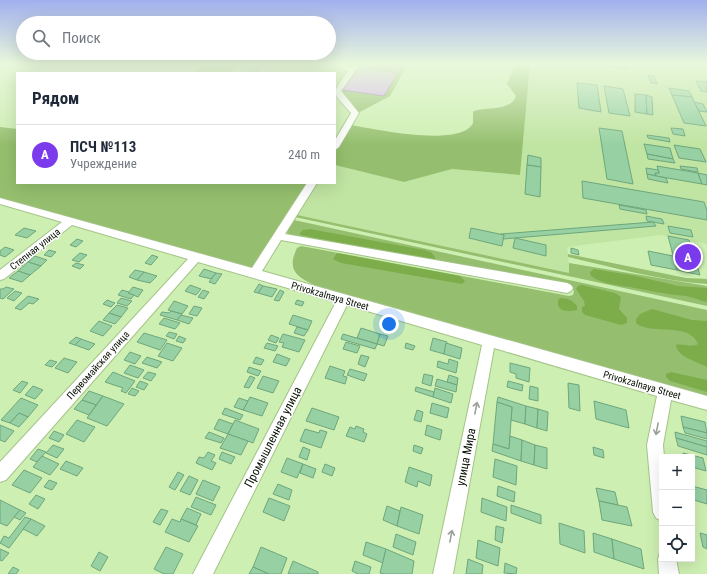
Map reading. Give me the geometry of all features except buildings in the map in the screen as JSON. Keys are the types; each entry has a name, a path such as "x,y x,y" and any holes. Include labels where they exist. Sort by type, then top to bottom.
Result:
{"street":[{"path":"336,145 355,115 337,91"},
{"path":"254,274 311,184"},
{"name":"Privokzalnaya Street","path":"0,201 707,403"},
{"name":"Степная улица","path":"0,276 70,221"},
{"path":"278,236 567,288"},
{"name":"Первомайская улица","path":"0,474 196,257"},
{"name":"Промышленная улица","path":"203,574 344,299"},
{"name":"улица Мира","path":"443,574 489,341"},
{"path":"660,490 655,445 665,391"},
{"path":"667,562 669,574"}],"shaded area":[{"path":"340,91 350,91 384,96 387,91 393,91 390,96 358,113"},
{"path":"348,91 387,91 384,96"},
{"path":"348,91 387,91 384,96"},
{"path":"512,91 528,91 520,175 452,169 404,182 336,165 336,150 351,125 416,135 435,136 452,134 465,130 473,123 474,111 504,106 514,101 516,96"},
{"path":"528,91 707,91 707,244 661,235 567,247 570,274 297,215 315,184 336,184 336,165 404,182 452,169 520,175"},
{"path":"0,127 16,129 16,184 307,184 252,269 0,199"},
{"path":"297,215 569,273 569,263 707,286 707,306 295,217"},
{"path":"294,220 707,310 707,397 314,285 298,275 293,267 294,255 297,248 301,246 569,296 573,295 574,291 572,288 288,236 287,232"},
{"path":"310,229 424,250 431,252 435,259 432,260 300,235 303,230"},
{"path":"337,253 460,276 465,281 462,284 341,263 333,259"},
{"path":"568,254 686,278 707,279 707,284 672,280 637,273 568,257"},
{"path":"594,269 636,276 678,286 707,288 707,302 686,296 606,283 591,276 590,272"},
{"path":"582,285 615,293 621,297 619,309 627,318 627,323 621,325 585,315 582,312 582,307 585,306 584,301 576,289 578,286"},
{"path":"560,298 572,301 577,306 577,310 567,311 561,309 558,304 558,300"},
{"path":"652,309 692,320 707,321 707,367 688,359 677,349 676,345 693,346 698,344 693,337 687,333 651,329 636,323 636,319 640,314"},
{"path":"671,372 707,380 707,392 670,381 666,377 666,374"}],"place":[{"name":"ПСЧ №113","path":"688,257"}]}
